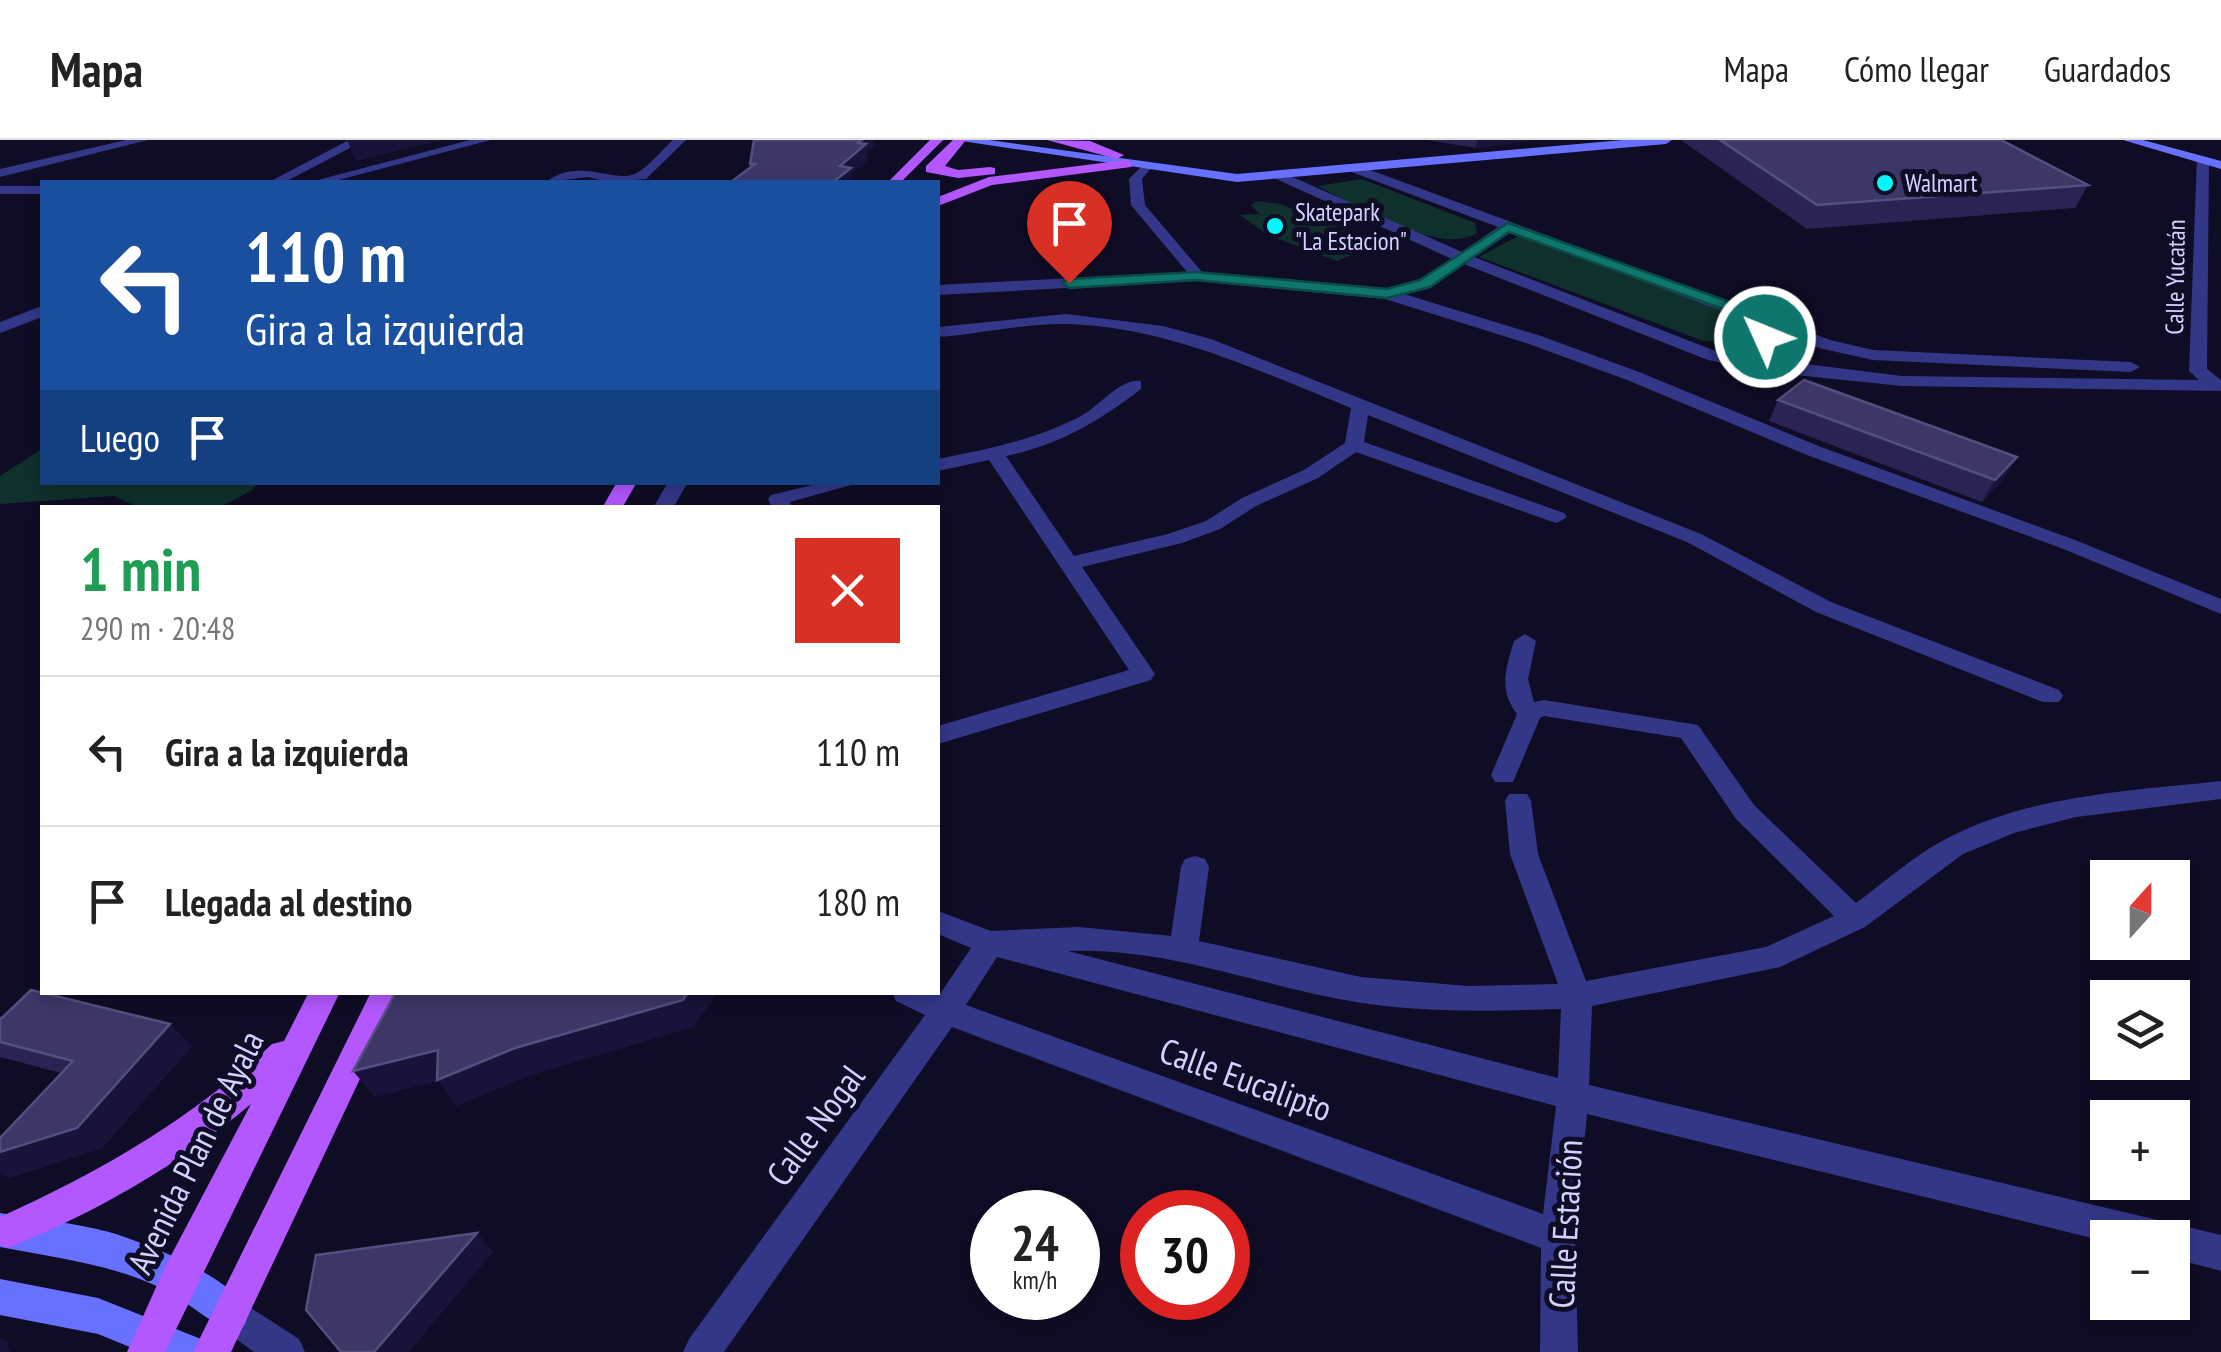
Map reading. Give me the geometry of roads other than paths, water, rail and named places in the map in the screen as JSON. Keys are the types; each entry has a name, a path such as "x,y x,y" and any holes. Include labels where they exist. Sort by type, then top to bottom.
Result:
{"main road":[{"path":"896,180 938,140"},
{"path":"919,180 961,140"},
{"path":"1053,140 1090,146 1121,160"},
{"path":"938,163 943,171 958,174 1054,166 1067,153"},
{"path":"940,201 988,181 1121,160"},
{"name":"Avenida Plan de Ayala","path":"141,1346 324,995"},
{"path":"212,1352 385,995"},
{"path":"4,1230 120,1178 172,1146 264,1074 300,1036"}],"street":[{"path":"0,174 142,140"},
{"path":"280,180 359,140"},
{"path":"302,180 460,140"},
{"path":"325,180 485,140"},
{"path":"611,180 661,140"},
{"path":"559,180 573,175 611,180 640,176 680,140"},
{"path":"961,140 1279,175 1460,256 1714,356 1793,372 2075,383 2220,381"},
{"path":"1008,140 1067,153"},
{"path":"1121,160 1221,177 1279,175 1666,140"},
{"path":"2129,140 2221,166"},
{"name":"Calle Yucatán","path":"2202,160 2198,370 2220,381"},
{"path":"1145,167 1132,181 1138,207 1192,265 1196,276"},
{"path":"1354,168 1825,344 1873,354 2198,370"},
{"path":"0,190 40,190"},
{"path":"1387,294 1425,284 1460,256 1508,227"},
{"path":"940,290 1196,276 1387,294 1535,340 1633,376 1814,451 2068,544 2221,606"},
{"path":"0,328 40,312"},
{"path":"940,332 1047,320 1115,322 1206,343 1694,538 1750,573 1874,630 2051,696"},
{"path":"1714,356 1746,353 1760,347 1766,320"},
{"path":"2019,362 2036,382"},
{"path":"2056,364 2075,383"},
{"path":"940,465 1042,443 1093,417 1135,385"},
{"path":"1069,564 1175,539 1213,525 1249,502 1312,474 1354,445 1361,404"},
{"path":"1354,445 1557,517"},
{"path":"940,734 1143,674 994,453"},
{"path":"781,505 778,499 840,485"},
{"path":"1525,641 1515,692 1521,706 1530,712 1544,708 1689,730 1745,812 1855,919"},
{"path":"1530,712 1511,788 1524,854 1577,996"},
{"path":"990,943 1079,939 1183,949 1360,990 1468,998 1577,996 1770,958 1855,919 1954,847 2008,825 2076,808 2221,790"},
{"path":"1183,949 1196,866"},
{"path":"940,923 990,943 1573,1096 2090,1221"},
{"name":"Calle Nogal","path":"702,1352 946,1011 990,943"},
{"name":"Calle Eucalipto","path":"913,995 946,1011 1558,1237"},
{"name":"Calle Estación","path":"1560,1352 1558,1237 1573,1096 1577,996"},
{"path":"4,1230 110,1250 179,1278 286,1352"},
{"path":"2190,1245 2221,1253"},
{"path":"0,1297 98,1316 141,1346 188,1352"}],"place":[{"name":"Walmart","path":"1885,183"},
{"name":"Skatepark \"La Estacion\"","path":"1275,226"}]}
